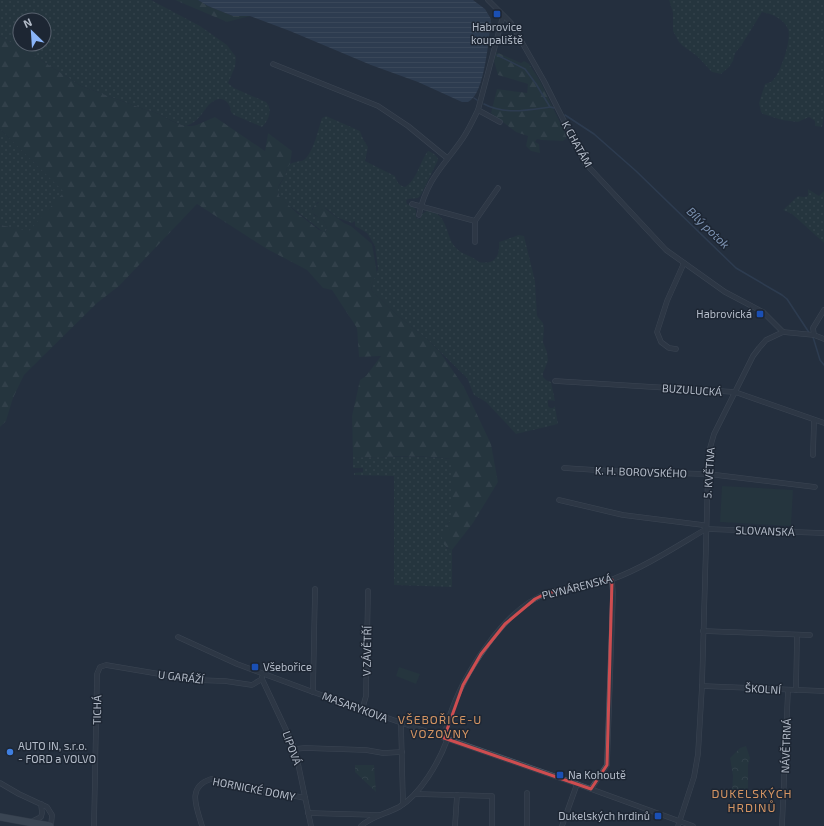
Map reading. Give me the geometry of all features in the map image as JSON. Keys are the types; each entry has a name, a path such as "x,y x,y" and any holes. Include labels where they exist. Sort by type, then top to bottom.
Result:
{"main road":[{"path":"0,817 50,826"}],"street":[{"name":"K CHATÁM","path":"488,0 510,23 544,81 585,163 666,250 725,292 763,312 783,332"},
{"path":"419,215 430,182 463,138 478,110 503,16"},
{"path":"273,64 378,106 408,126 447,158"},
{"path":"478,110 500,122"},
{"path":"474,242 475,221 498,188"},
{"path":"412,204 475,221"},
{"path":"676,349 669,348 661,342 657,332 667,301 684,263"},
{"path":"814,335 813,328 824,310"},
{"path":"783,332 814,335 824,339"},
{"name":"5. KVĚTNA","path":"706,529 708,474 712,440 753,356 766,340 783,332"},
{"name":"BUZULUCKÁ","path":"555,381 735,392 824,423"},
{"path":"813,455 814,420"},
{"name":"K. H. BOROVSKÉHO","path":"564,468 628,472 708,474 815,486"},
{"path":"559,500 623,515 703,525 706,529 702,686 698,754 694,777 679,824"},
{"name":"SLOVANSKÁ","path":"706,529 824,533"},
{"name":"PLYNÁRENSKÁ","path":"360,826 370,819 398,808 415,794 430,773 442,751 449,717 463,685 490,641 504,624 522,608 547,593 612,580 636,569 706,529"},
{"path":"592,789 607,764 613,594 612,580"},
{"path":"313,692 315,590"},
{"name":"V ZÁVĚTŘÍ","path":"362,710 366,696 368,591"},
{"path":"703,631 810,635"},
{"path":"796,635 796,690"},
{"name":"MASARYKOVA","path":"178,637 263,676 592,789 679,824 692,826"},
{"name":"U GARÁŽÍ","path":"100,667 106,665 195,680 225,681 252,685 263,676"},
{"name":"TICHÁ","path":"94,826 98,674 100,667"},
{"name":"LIPOVÁ","path":"263,676 295,749 311,826"},
{"name":"ŠKOLNÍ","path":"702,686 824,691"},
{"name":"NÁVĚTRNÁ","path":"782,826 788,690"},
{"path":"401,724 403,804"},
{"path":"295,749 366,750 382,753 402,752"},
{"name":"HORNICKÉ DOMY","path":"202,826 194,801 195,794 197,788 203,782 211,779 305,798"},
{"path":"0,783 47,807 52,815 50,826"},
{"path":"562,826 577,784"},
{"path":"527,826 528,793"},
{"path":"415,794 492,796 492,826"},
{"path":"455,826 457,795"},
{"path":"30,822 41,817 41,804"},
{"name":"PLYNÁRENSKÁ","path":"308,813 379,815"}],"highlighted area":[{"path":"612,580 607,765 591,789 444,738 463,685 481,654 505,624 535,599 547,593"}],"green space":[{"path":"0,0 151,0 200,26 227,45 236,57 235,67 228,83 234,88 266,102 270,111 267,121 262,127 234,115 226,101 223,99 217,99 207,107 196,121 186,126 151,111 81,86 28,52 52,52 52,12 12,12 12,43 0,36"},
{"path":"175,0 198,0 208,6 233,16 250,16 227,22"},
{"path":"669,0 824,0 824,116 822,127 815,126 815,121 809,117 798,122 782,120 761,112 759,103 765,84 771,82 778,73 787,49 789,34 784,22 770,14 762,12 735,53 733,61 721,74 712,72 697,56 679,42 673,31 673,13"},
{"path":"0,36 12,43 12,52 28,52 81,86 158,113 185,126 196,125 215,117 265,151 268,133 292,151 290,164 279,185 279,196 319,230 325,232 327,229 324,221 311,212 315,205 320,202 327,210 344,223 351,226 372,244 377,273 371,286 372,291 440,352 464,387 491,444 498,482 473,523 452,550 444,544 442,540 443,532 451,520 451,459 415,456 353,457 352,416 360,380 366,376 381,356 359,357 357,328 332,290 323,288 307,270 267,249 197,204 119,286 97,303 24,375 13,398 6,421 0,427 0,225 29,231 64,192 0,129"},
{"path":"496,52 521,63 524,61 529,64 540,81 569,141 567,137 563,141 537,139 535,142 539,144 540,153 531,151 526,146 528,136 516,132 491,113 497,89 527,93 528,84 498,75 494,61"},
{"path":"326,116 360,131 368,147 365,161 395,176 398,183 405,187 413,180 428,151 436,156 438,160 421,195 418,198 406,200 407,204 416,210 416,218 420,219 422,214 427,211 440,216 446,226 453,244 462,253 479,262 484,263 493,261 499,251 499,242 519,235 524,236 535,281 537,316 543,323 544,328 543,342 547,352 548,361 543,377 551,382 555,401 548,400 548,406 553,408 555,406 558,424 516,434 486,402 474,395 467,378 427,339 397,315 372,291 371,286 378,269 375,246 367,233 355,226 355,221 352,223 338,218 318,202 312,209 314,215 325,222 327,229 325,232 282,200 279,196 278,189 288,166 292,163 305,159 311,150 322,118"},
{"path":"0,129 65,192 29,232 0,225"},
{"path":"808,189 819,196 824,191 824,243 792,214 783,210 798,196 808,196"},
{"path":"353,457 415,457 451,459 451,521 447,524 446,548 452,550 452,587 394,585 394,476 354,475 354,473 363,472 363,468 353,468"},
{"path":"722,486 793,490 791,526 720,522"},
{"path":"399,667 420,674 416,684 396,676"},
{"path":"746,746 750,758 748,765 748,797 732,792 733,776 730,758 740,748"},
{"path":"355,765 374,765 376,792 355,772"}],"water":[{"path":"198,0 473,0 485,9 491,19 482,77 474,97 468,102 462,102 418,82 371,65 290,31 250,16 233,16 208,6"}],"waterway":[{"name":"Bílý potok","path":"497,55 525,69 550,107 554,108"},
{"path":"484,104 500,110 508,111 550,107"},
{"name":"Bílý potok","path":"565,115 594,134 636,171 736,268 787,299 810,334"},
{"name":"Bílý potok","path":"813,337 820,360 824,365"}],"place":[{"name":"Habrovice koupaliště","path":"497,14"},
{"name":"Habrovická","path":"760,314"},
{"name":"Všebořice","path":"255,667"},
{"name":"AUTO IN, s.r.o. - FORD a VOLVO","path":"10,752"},
{"name":"Na Kohoutě","path":"560,775"},
{"name":"Dukelských hrdinů","path":"658,816"}],"district":[{"name":"VŠEBOŘICE-U VOZOVNY","path":"440,727"},
{"name":"DUKELSKÝCH HRDINŮ","path":"752,801"}]}
